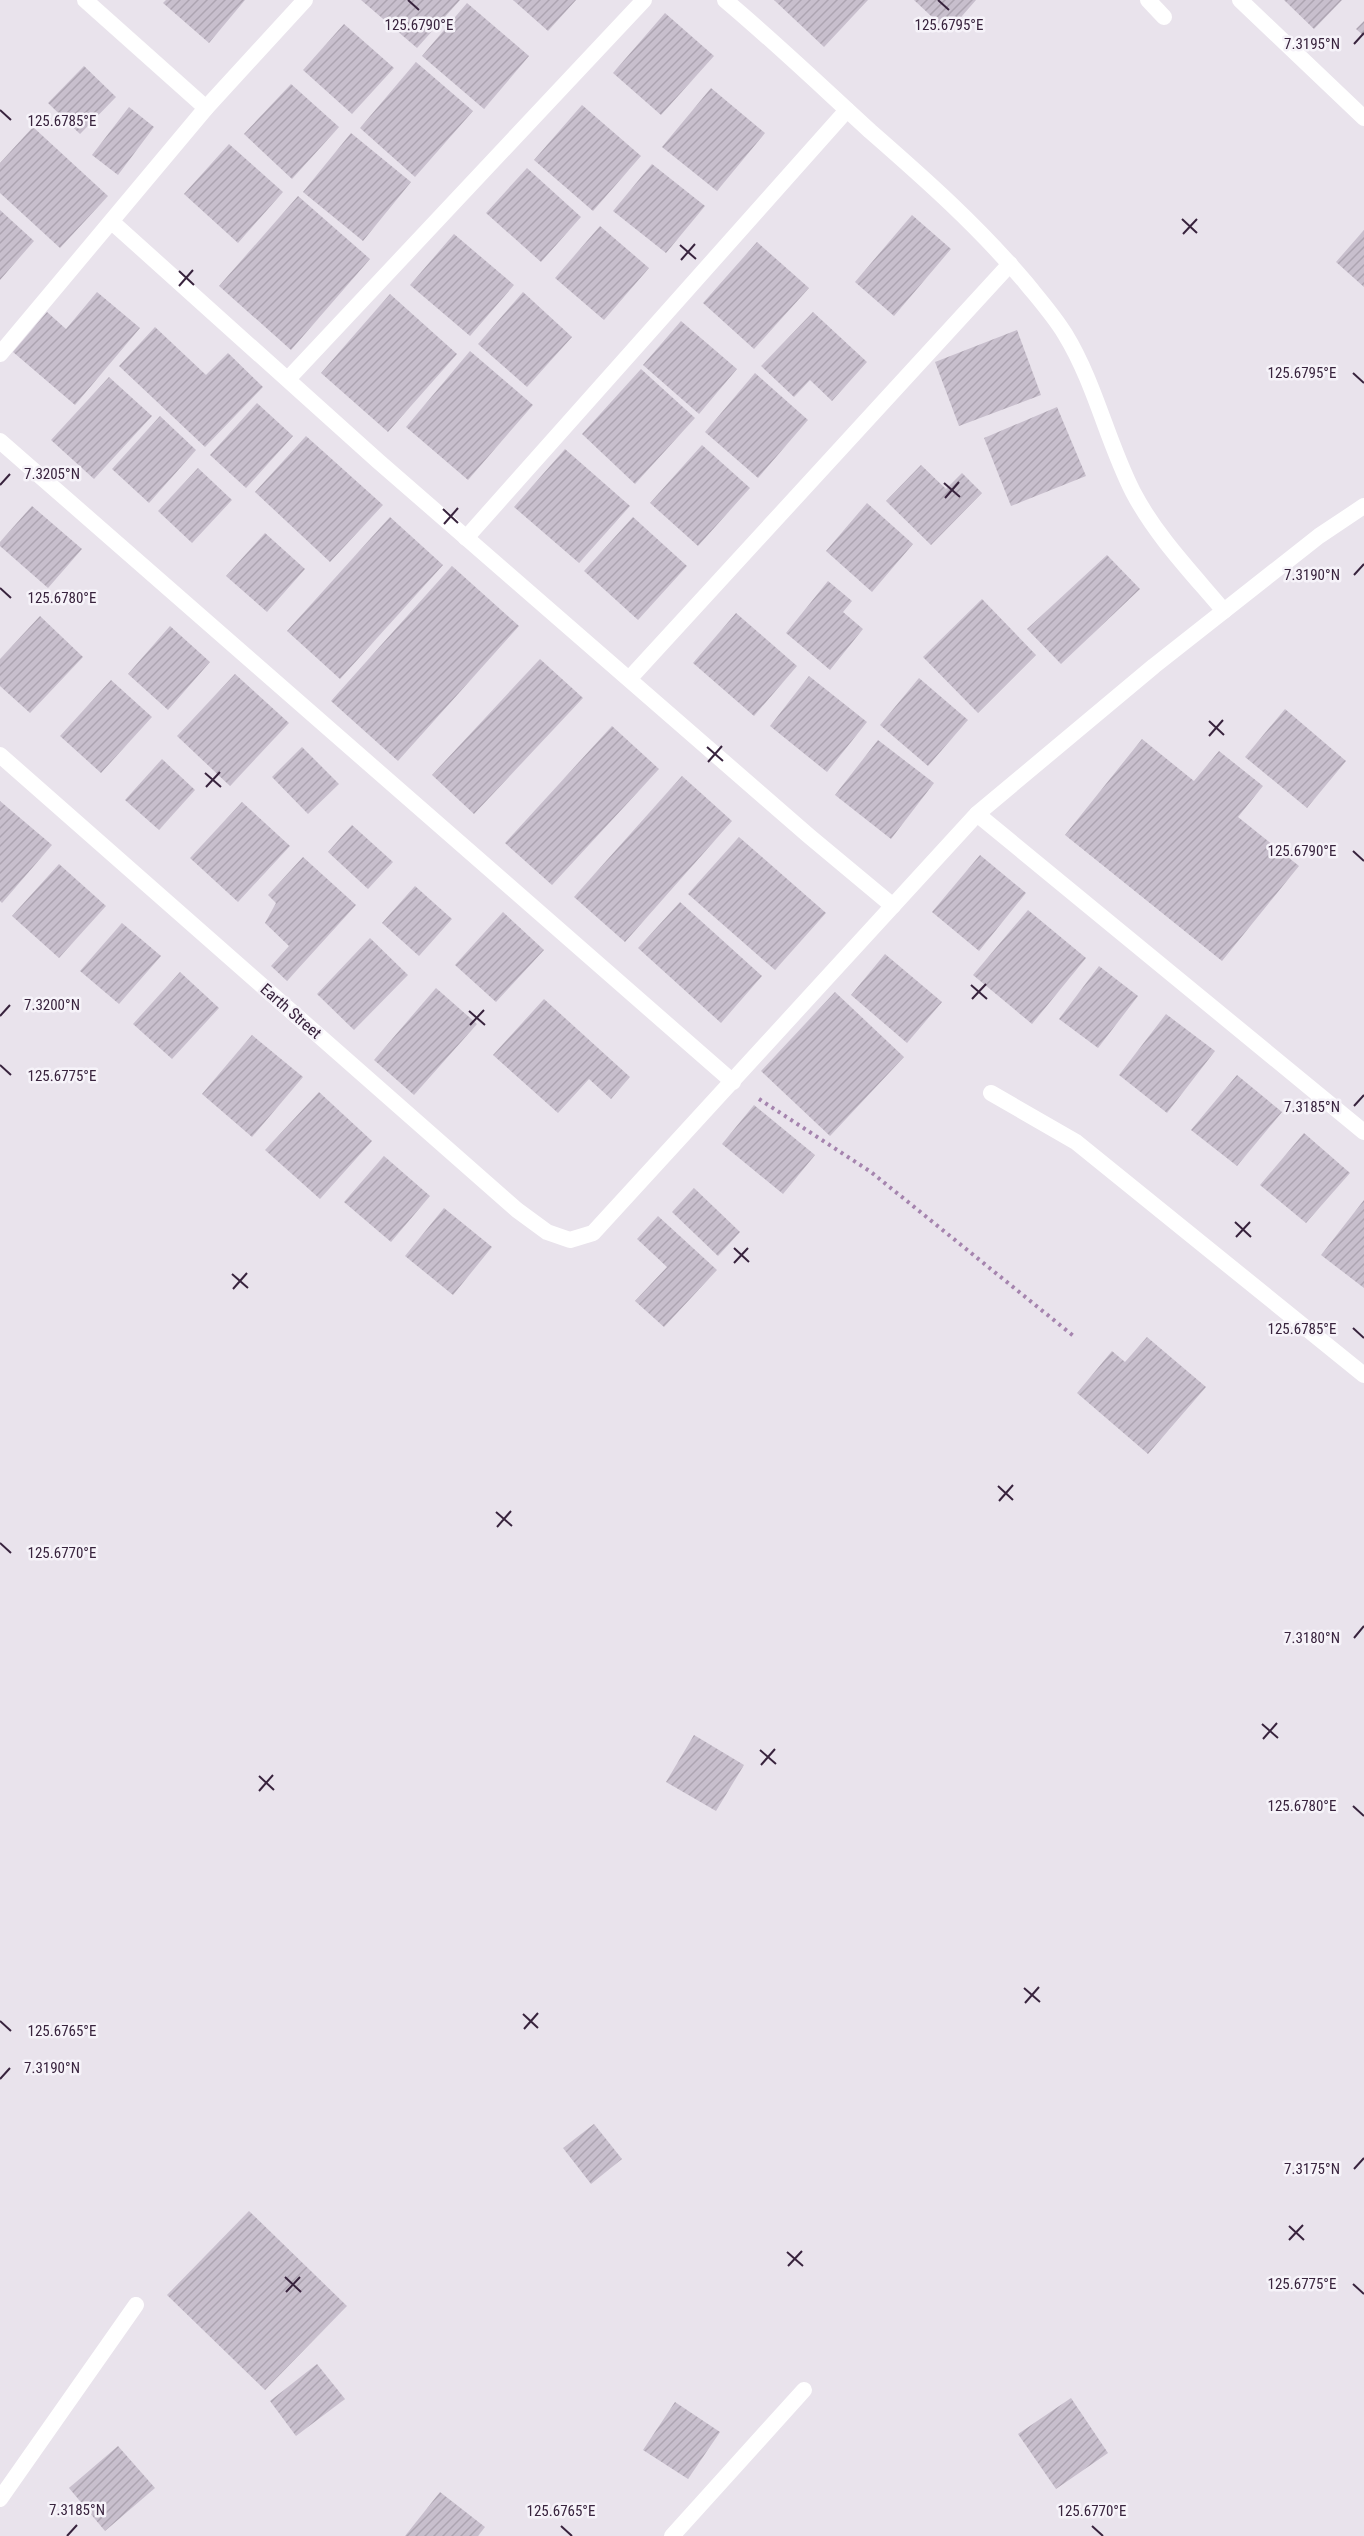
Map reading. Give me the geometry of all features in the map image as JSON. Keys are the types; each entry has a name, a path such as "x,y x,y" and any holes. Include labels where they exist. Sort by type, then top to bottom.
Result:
{"street":[{"path":"85,0 206,108"},
{"path":"0,354 206,108 305,0"},
{"path":"288,380 644,0"},
{"path":"725,0 938,190 1010,264 1065,333 1087,378 1134,493 1161,536 1224,611"},
{"path":"1148,0 1164,17"},
{"path":"1240,0 1364,118"},
{"path":"466,538 847,110"},
{"path":"112,222 466,538 630,678 809,836 893,906"},
{"path":"630,678 1010,264"},
{"path":"0,441 733,1082 977,814 1154,666 1319,536 1364,506"},
{"name":"Earth Street","path":"0,755 517,1210 548,1232 570,1240 593,1233 733,1082"},
{"path":"977,814 1364,1132"},
{"path":"991,1093 1076,1142 1364,1375"},
{"path":"0,2499 136,2305"},
{"path":"672,2536 804,2390"}],"path":[{"path":"733,1082 871,1172 1076,1338"}],"building":[{"path":"166,0 245,0 209,43 163,3"},
{"path":"361,0 460,0 417,48"},
{"path":"513,0 576,0 548,31"},
{"path":"774,0 868,0 824,47"},
{"path":"914,0 976,0 948,32"},
{"path":"1284,0 1342,0 1314,29"},
{"path":"467,3 529,56 484,109 422,56"},
{"path":"665,13 714,56 661,115 613,73"},
{"path":"1364,21 1364,36 1356,29"},
{"path":"344,24 394,68 352,114 303,70"},
{"path":"416,62 473,111 415,177 360,128"},
{"path":"84,66 116,97 80,134 48,103"},
{"path":"291,84 339,127 292,179 244,134"},
{"path":"711,88 765,133 717,191 662,147"},
{"path":"582,105 641,156 593,211 534,160"},
{"path":"129,107 154,127 118,175 92,155"},
{"path":"33,127 108,196 60,248 0,193 0,163"},
{"path":"351,133 411,182 363,241 303,192"},
{"path":"229,144 283,192 238,243 184,194"},
{"path":"652,164 705,206 666,253 613,211"},
{"path":"527,168 581,217 541,262 486,213"},
{"path":"298,196 370,259 291,350 219,286"},
{"path":"0,210 34,241 0,280"},
{"path":"912,215 951,249 894,316 855,282"},
{"path":"600,226 649,268 604,320 555,278"},
{"path":"1364,230 1364,287 1336,262"},
{"path":"454,234 514,285 470,336 410,285"},
{"path":"757,242 809,288 754,349 703,303"},
{"path":"97,292 140,328 75,405 13,352 47,312 66,329"},
{"path":"523,292 572,337 527,387 478,344"},
{"path":"390,294 457,354 388,432 321,373"},
{"path":"813,312 867,362 832,401 810,380 794,397 761,366"},
{"path":"681,321 737,369 699,414 643,365"},
{"path":"155,327 206,375 228,353 263,387 205,447 119,366"},
{"path":"1017,330 1041,395 959,426 935,362"},
{"path":"470,351 533,405 468,480 406,427"},
{"path":"641,369 695,418 635,484 582,434"},
{"path":"755,373 808,420 758,478 705,432"},
{"path":"109,377 152,416 94,479 51,440"},
{"path":"257,403 293,436 246,488 210,455"},
{"path":"1057,407 1086,476 1011,506 984,438"},
{"path":"160,416 196,450 149,503 112,469"},
{"path":"306,436 383,505 330,562 255,492"},
{"path":"702,445 750,488 698,546 650,503"},
{"path":"565,449 630,506 579,563 514,507"},
{"path":"921,465 946,489 962,473 982,493 931,545 886,501"},
{"path":"198,468 232,500 192,543 158,511"},
{"path":"867,503 913,544 872,592 826,551"},
{"path":"32,506 82,549 48,588 0,546 0,542"},
{"path":"390,517 443,565 340,679 287,631"},
{"path":"633,517 687,566 638,620 584,571"},
{"path":"265,533 305,569 267,612 226,576"},
{"path":"1107,555 1140,589 1061,664 1027,629"},
{"path":"452,566 519,626 398,761 331,701"},
{"path":"828,581 852,601 843,612 863,629 830,670 786,633"},
{"path":"982,599 1036,655 978,713 923,657"},
{"path":"736,613 797,666 754,716 693,663"},
{"path":"40,616 83,657 30,713 0,686 0,659"},
{"path":"170,626 210,662 168,710 128,674"},
{"path":"540,659 583,698 474,814 432,775"},
{"path":"235,674 289,723 230,786 177,736"},
{"path":"809,676 867,722 827,772 770,726"},
{"path":"919,678 968,720 928,766 880,725"},
{"path":"111,680 152,717 101,773 60,736"},
{"path":"1285,709 1346,761 1307,808 1245,757"},
{"path":"612,726 659,769 552,885 505,843"},
{"path":"1142,739 1194,781 1219,751 1263,786 1238,817 1299,866 1222,961 1065,835"},
{"path":"878,740 934,783 891,839 835,795"},
{"path":"302,747 339,784 308,814 272,777"},
{"path":"162,759 195,790 159,830 125,800"},
{"path":"682,776 732,821 625,942 574,897"},
{"path":"0,801 52,845 2,903 0,901"},
{"path":"242,802 290,846 238,902 190,858"},
{"path":"352,825 393,862 368,889 328,852"},
{"path":"739,837 826,913 775,970 688,894"},
{"path":"980,855 1026,893 979,951 932,912"},
{"path":"303,857 356,905 287,981 271,966 289,946 265,923 276,903 268,895"},
{"path":"59,864 106,906 59,958 12,916"},
{"path":"415,886 452,919 419,956 382,923"},
{"path":"680,902 762,976 721,1023 638,948"},
{"path":"1028,910 1086,958 1032,1024 973,975"},
{"path":"503,912 544,950 496,1002 455,965"},
{"path":"122,923 161,956 119,1004 80,971"},
{"path":"370,938 408,975 354,1030 317,994"},
{"path":"885,954 942,1002 907,1043 851,995"},
{"path":"1099,966 1138,996 1098,1048 1059,1019"},
{"path":"180,972 219,1008 172,1059 133,1024"},
{"path":"436,988 477,1024 414,1095 374,1060"},
{"path":"835,992 904,1057 830,1136 761,1071"},
{"path":"544,999 630,1077 611,1099 589,1079 558,1113 493,1055"},
{"path":"1166,1014 1215,1051 1167,1113 1119,1075"},
{"path":"252,1035 303,1077 252,1137 202,1094"},
{"path":"1237,1075 1282,1112 1237,1166 1191,1130"},
{"path":"319,1092 372,1141 320,1199 265,1150"},
{"path":"754,1105 815,1155 783,1194 722,1144"},
{"path":"1304,1133 1350,1173 1306,1223 1260,1185"},
{"path":"384,1156 430,1196 391,1242 344,1202"},
{"path":"694,1188 740,1232 718,1256 672,1212"},
{"path":"1364,1200 1364,1288 1321,1255"},
{"path":"444,1208 492,1247 453,1295 405,1256"},
{"path":"658,1216 717,1270 664,1327 635,1301 667,1267 637,1239"},
{"path":"1147,1337 1206,1387 1148,1454 1077,1393 1112,1351 1125,1362"},
{"path":"694,1735 744,1765 716,1811 666,1782"},
{"path":"594,2124 622,2159 591,2184 563,2148"},
{"path":"249,2211 347,2306 265,2390 167,2295"},
{"path":"317,2364 345,2399 296,2436 270,2401"},
{"path":"1071,2398 1108,2453 1056,2489 1018,2434"},
{"path":"675,2402 720,2432 688,2479 643,2450"},
{"path":"118,2446 155,2488 105,2531 69,2488"},
{"path":"440,2492 485,2527 478,2536 405,2536"}]}
